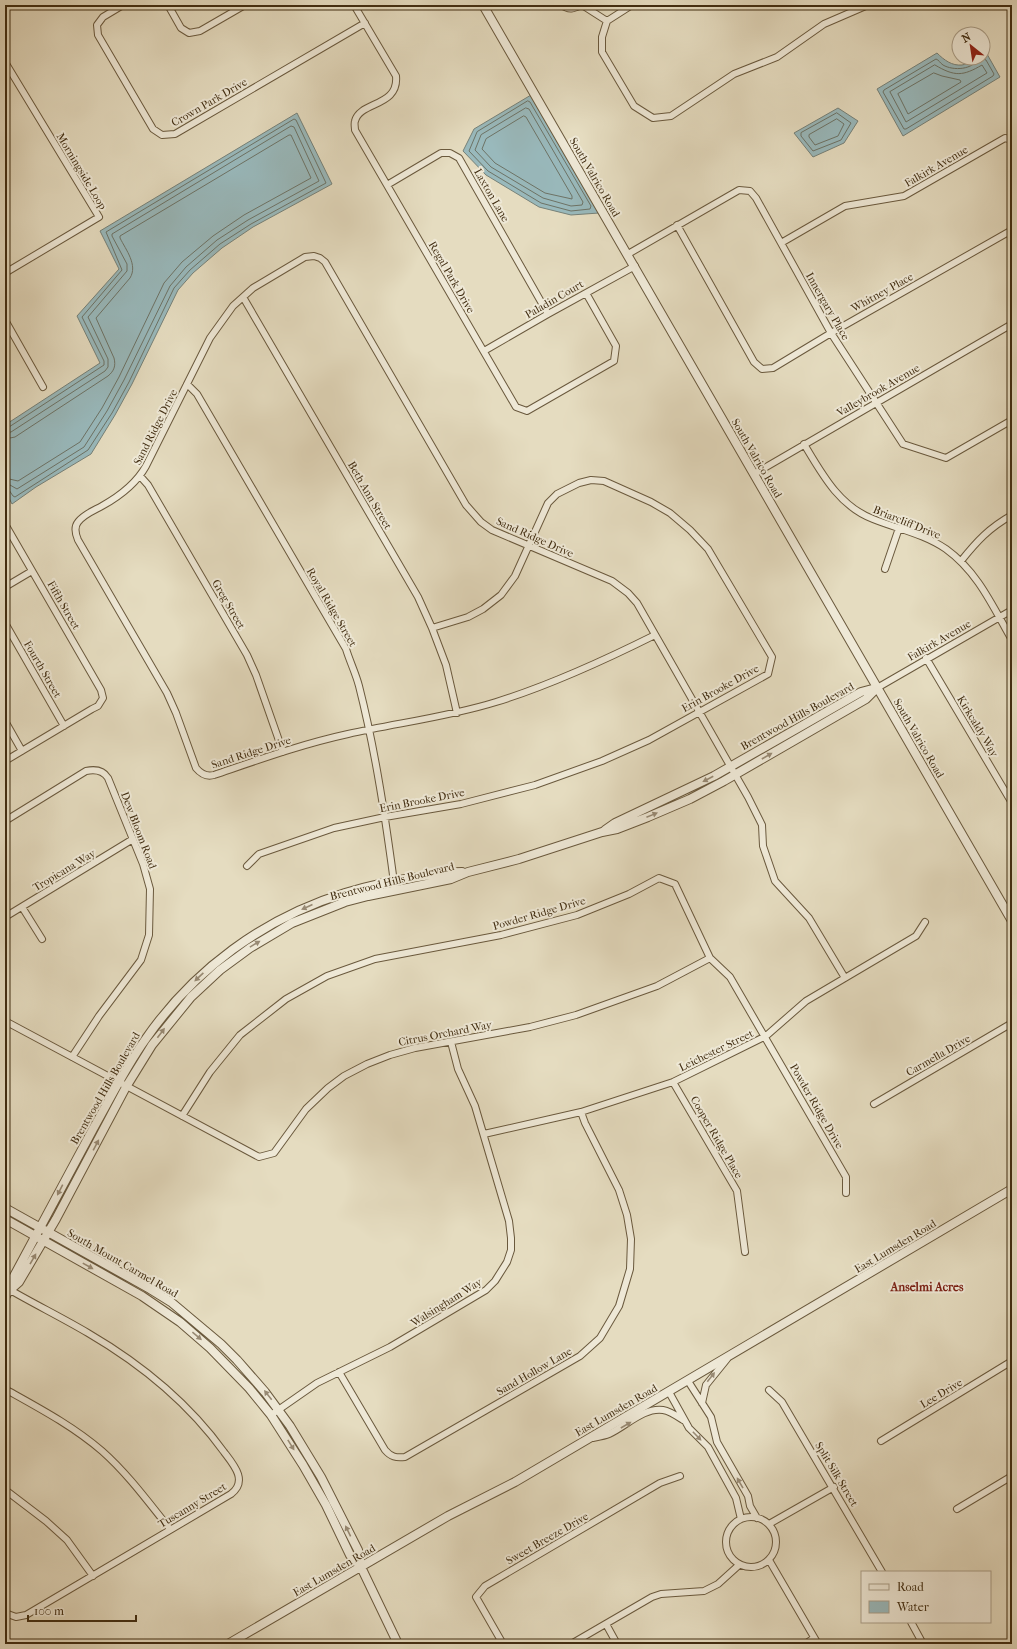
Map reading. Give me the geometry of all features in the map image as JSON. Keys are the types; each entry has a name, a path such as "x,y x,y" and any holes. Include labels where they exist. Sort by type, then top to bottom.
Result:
{"street":[{"name":"Crown Park Drive","path":"123,5 103,17 97,25 98,35 153,129 162,135 175,134 365,23"},
{"path":"168,5 181,28 189,33 200,31 245,5"},
{"name":"Regal Park Drive","path":"354,5 396,76 397,85 391,95 360,113 355,121 355,130 516,407 527,412 614,361 616,346 586,292"},
{"name":"South Valrico Road","path":"483,5 1012,921"},
{"path":"562,5 568,9 582,5 607,21"},
{"path":"632,5 607,21 602,37 602,52 634,106 653,118 671,116 734,74 777,57 824,24 868,5"},
{"name":"Morningside Loop","path":"5,62 99,217 5,272"},
{"name":"Falkirk Avenue","path":"781,242 844,206 904,196 1005,138 1012,140"},
{"name":"Laxton Lane","path":"387,186 442,153 450,153 458,158 548,314"},
{"name":"Innergary Place","path":"628,254 739,190 750,191 756,198 831,333 903,444 946,458 1012,420"},
{"name":"Whitney Place","path":"677,225 754,362 762,369 773,368 831,333 1012,230"},
{"name":"Sand Ridge Drive","path":"655,635 604,661 555,682 496,702 457,713 327,739 211,776 201,774 196,768 167,693 76,534 75,528 81,519 122,494 140,476 214,332 229,311 243,297 264,281 305,257 314,256 322,259 466,505 474,516 485,525 528,546 612,581 628,593 636,603 655,635 700,712 762,825 763,846 775,881 809,918 845,978"},
{"name":"Paladin Court","path":"484,352 586,292 635,266"},
{"name":"Beth Ann Street","path":"243,297 418,597 446,665 457,713"},
{"path":"5,320 43,387"},
{"name":"Valleybrook Avenue","path":"754,474 1012,324"},
{"name":"Royal Ridge Street","path":"187,384 197,394 346,649 359,685 369,730 385,817 395,890"},
{"name":"Briarcliff Drive","path":"804,444 824,478 847,504 872,519 930,539 961,561 979,582 1012,640"},
{"name":"Greg Street","path":"140,476 148,485 247,655 256,675 283,752"},
{"name":"Erin Brooke Drive","path":"247,866 259,854 334,828 385,817 461,804 535,785 609,758 649,740 768,674 772,657 708,549 690,530 670,513 651,502 604,481 591,480 579,483 557,494 548,503 515,576 501,595 483,610 468,617 432,628"},
{"path":"961,561 981,536 993,526 1012,515"},
{"name":"Fifth Street","path":"5,524 101,690 103,698 98,706 64,726"},
{"path":"885,569 899,528"},
{"path":"5,587 32,571"},
{"name":"Falkirk Avenue","path":"877,688 926,658 1012,610"},
{"name":"Fourth Street","path":"5,623 64,726"},
{"name":"Kirkcaldy Way","path":"926,658 1012,803"},
{"name":"Brentwood Hills Boulevard","path":"602,832 615,823 676,795 730,766 861,692 877,688"},
{"name":"Brentwood Hills Boulevard","path":"8,1288 19,1282 89,1159 126,1087 152,1045 177,1012 206,982 235,958 273,933 320,911 345,902 451,879 468,872 531,856 602,832 617,829 662,811 701,793 735,774 866,699 877,688"},
{"path":"5,721 22,751"},
{"path":"5,761 64,726"},
{"name":"Dew Bloom Road","path":"5,820 86,771 94,770 102,772 108,778 143,864 150,889 150,935 141,960 99,1016 72,1057"},
{"name":"Tropicana Way","path":"5,917 133,839"},
{"name":"Brentwood Hills Boulevard","path":"5,1300 8,1288 35,1236 138,1049 159,1020 198,978 229,952 267,927 311,905 362,888 394,880 449,872 468,872"},
{"name":"Powder Ridge Drive","path":"182,1116 210,1072 240,1035 286,999 327,976 374,959 501,935 577,915 629,894 659,878 675,884 710,958 730,977 766,1036 846,1177 846,1193"},
{"path":"22,907 42,939"},
{"name":"Leichester Street","path":"484,1134 581,1112 673,1082 766,1036 806,1001 916,936 925,922"},
{"name":"Citrus Orchard Way","path":"5,1021 259,1157 274,1152 306,1109 328,1088 344,1076 367,1064 390,1055 415,1048 530,1027 599,1008 657,986 710,958"},
{"name":"Carmella Drive","path":"874,1104 1012,1023"},
{"name":"Walsingham Way","path":"271,1415 308,1388 390,1347 476,1297 495,1281 502,1272 510,1250 510,1229 484,1134 475,1106 458,1069 451,1042"},
{"name":"Cooper Ridge Place","path":"673,1082 737,1191 745,1252"},
{"name":"Sand Hollow Lane","path":"340,1372 385,1450 390,1456 397,1458 405,1457 580,1356 600,1338 618,1306 630,1270 631,1239 627,1215 619,1190 585,1123 581,1112"},
{"path":"79,1154 89,1159"},
{"name":"East Lumsden Road","path":"228,1644 448,1516 515,1482 1012,1189"},
{"name":"South Mount Carmel Road","path":"5,1208 133,1279 171,1302 237,1360 278,1409 301,1442 321,1477 358,1550 361,1567 398,1644"},
{"name":"South Mount Carmel Road","path":"5,1220 142,1296 180,1322 226,1363 271,1415 303,1465 326,1505 350,1555 361,1567"},
{"name":"Tuscanny Street","path":"5,1613 16,1617 26,1615 235,1491 239,1483 236,1468 206,1429 189,1410 142,1368 86,1332 8,1288"},
{"path":"702,1403 706,1385 730,1356"},
{"name":"Lee Drive","path":"881,1441 1012,1362"},
{"path":"688,1381 710,1417 717,1442 748,1496 750,1506 757,1518"},
{"path":"5,1389 58,1419 102,1452 138,1489 170,1529"},
{"name":"Split Silk Street","path":"769,1390 782,1402 834,1487 881,1571"},
{"path":"669,1392 689,1428 708,1448 736,1498 741,1519"},
{"path":"590,1438 608,1435 646,1413 653,1411 668,1411 685,1421"},
{"name":"Sweet Breeze Drive","path":"503,1644 476,1597 485,1586 660,1483 680,1476"},
{"path":"957,1509 1012,1476"},
{"path":"769,1524 834,1487"},
{"path":"5,1492 8,1492 46,1520 67,1540 92,1576"},
{"path":"757,1518 769,1524 774,1531 776,1546 774,1554 769,1560 762,1565 747,1568 733,1560 728,1554 726,1537 734,1523 741,1519 757,1518"},
{"path":"769,1560 816,1641 805,1644"},
{"path":"571,1644 652,1597 661,1594 704,1591 718,1584 740,1565"},
{"path":"912,1623 923,1644"},
{"path":"606,1624 617,1644"}],"water":[{"path":"937,53 951,63 951,66 991,66 991,61 1000,77 903,136 877,89"},
{"path":"531,95 599,213 571,215 539,207 486,175 463,151 474,129"},
{"path":"838,108 858,121 844,143 813,157 794,133"},
{"path":"297,113 332,184 253,227 222,248 193,273 178,290 132,384 91,454 36,487 12,504 5,490 5,425 100,363 77,316 119,269 100,231"}],"district":[{"name":"Anselmi Acres","path":"927,1287"}]}
